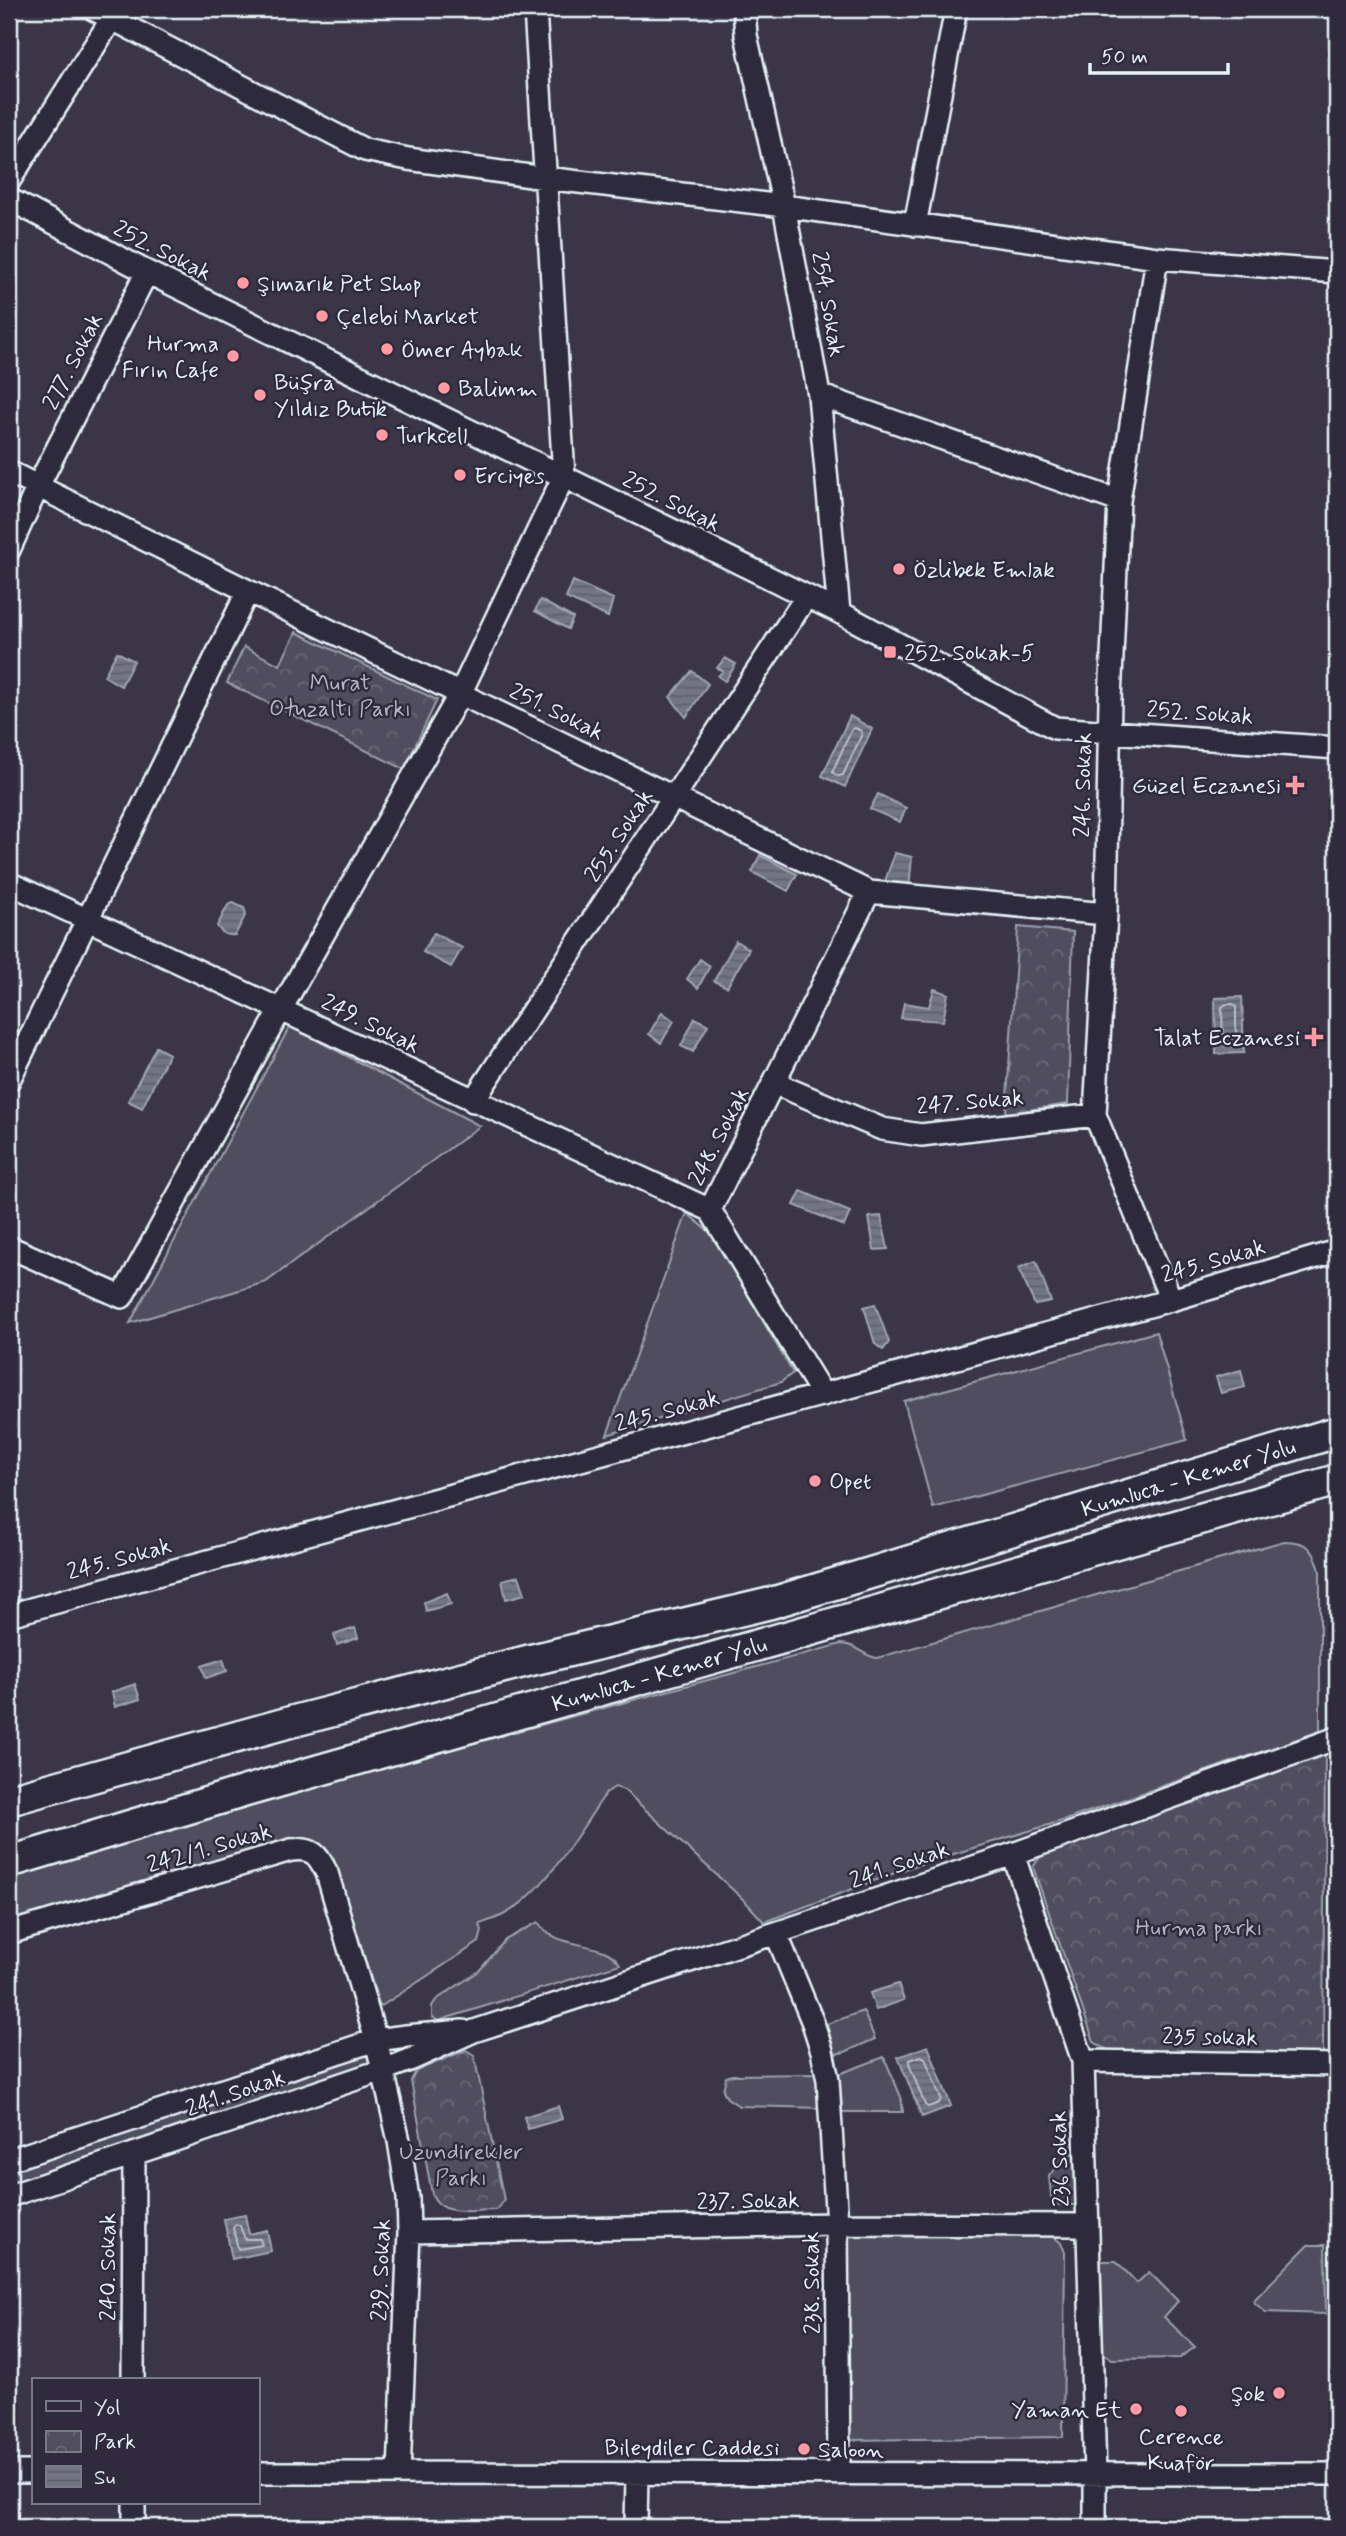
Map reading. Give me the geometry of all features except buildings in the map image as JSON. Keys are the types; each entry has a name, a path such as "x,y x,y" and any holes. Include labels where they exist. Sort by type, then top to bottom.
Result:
{"highway":[{"name":"Kumluca - Kemer Yolu","path":"9,1800 294,1721 771,1603 1326,1435"},
{"name":"Kumluca - Kemer Yolu","path":"9,1861 273,1783 1325,1484"}],"street":[{"path":"9,1247 122,1297 281,1009 460,694 564,476 535,9"},
{"name":"254. Sokak","path":"744,9 746,34 784,206 819,396 839,612"},
{"path":"915,225 956,9"},
{"path":"9,181 107,12 365,150 408,159 545,178 784,206 1157,258 1337,272"},
{"name":"252. Sokak","path":"9,199 147,272 839,612 1055,728 1337,748"},
{"name":"246. Sokak","path":"1157,258 1118,501 1106,914 1095,1115 1171,1300"},
{"name":"277. Sokak","path":"9,550 38,486 147,272"},
{"path":"819,396 1118,501"},
{"name":"251. Sokak","path":"9,471 248,591 869,892 1106,914"},
{"path":"9,1080 248,591"},
{"name":"255. Sokak","path":"473,1101 806,597"},
{"name":"249. Sokak","path":"9,883 710,1210"},
{"name":"248. Sokak","path":"823,1395 710,1210 869,892"},
{"name":"247. Sokak","path":"774,1083 881,1129 921,1135 1095,1115"},
{"name":"245. Sokak","path":"9,1615 1171,1300 1337,1251"},
{"name":"241. Sokak","path":"10,2191 134,2154 383,2070 474,2031 1013,1854 1337,1738"},
{"name":"242/1. Sokak","path":"9,1933 291,1850 303,1849 313,1852 327,1873 376,2040"},
{"name":"236 Sokak","path":"1013,1854 1083,2061 1095,2527"},
{"name":"238. Sokak","path":"776,1933 813,2023 825,2067 837,2224 839,2473"},
{"name":"241. Sokak","path":"9,2160 376,2040 406,2035 474,2031"},
{"name":"239. Sokak","path":"376,2040 408,2198 409,2232 398,2473"},
{"name":"235 sokak","path":"1083,2061 1337,2065"},
{"name":"240. Sokak","path":"133,2378 134,2154"},
{"name":"237. Sokak","path":"409,2232 837,2224 1088,2225"},
{"path":"9,2472 32,2472"},
{"name":"Bileydiler Caddesi","path":"259,2473 1337,2474"},
{"path":"636,2527 637,2473"},
{"path":"134,2504 134,2527"}],"green space":[{"name":"Murat Otuzaltı Parkı","path":"296,632 437,700 404,769 227,683 244,647 280,665"},
{"path":"1018,927 1073,932 1068,1104 1006,1113"},
{"path":"290,1026 480,1126 266,1282 130,1323"},
{"path":"687,1213 712,1234 793,1373 781,1382 607,1435"},
{"path":"1156,1332 1187,1440 933,1508 904,1401"},
{"path":"1284,1541 1299,1543 1309,1548 1316,1557 1320,1571 1320,1731 1065,1820 911,1867 764,1922 745,1901 624,1790 615,1787 606,1793 561,1860 534,1891 505,1914 480,1924 482,1931 479,1942 380,2007 333,1857 325,1847 306,1840 9,1922 9,1878 378,1769 841,1644 877,1658"},
{"name":"Hurma parkı","path":"1325,1750 1323,2054 1108,2050 1094,2042 1033,1867 1043,1853"},
{"path":"538,1922 556,1938 603,1951 613,1956 620,1964 439,2021 432,2017 432,2006 436,2000 479,1971 505,1940"},
{"path":"863,2011 875,2039 835,2054 827,2024"},
{"path":"374,2047 378,2066 16,2187 10,2167"},
{"name":"Uzundirekler Parkı","path":"466,2050 474,2055 504,2200 496,2210 451,2210 436,2202 432,2194 411,2081 416,2071"},
{"path":"884,2057 901,2097 903,2112 842,2112 839,2074"},
{"path":"816,2074 821,2108 739,2106 727,2098 723,2090 726,2077 733,2075"},
{"path":"1080,2153 1082,2205 1052,2205 1049,2176 1066,2154"},
{"path":"844,2234 1053,2236 1061,2243 1065,2252 1063,2437 848,2440"},
{"path":"1308,2245 1325,2245 1326,2314 1265,2312 1253,2301"},
{"path":"1099,2261 1116,2261 1137,2283 1149,2272 1178,2301 1164,2317 1195,2347 1180,2358 1112,2359 1102,2352"}],"water":[{"path":"573,581 613,599 608,617 566,598"},
{"path":"540,600 573,618 568,629 535,611"},
{"path":"117,652 134,661 121,686 104,676"},
{"path":"725,658 736,664 725,681 718,676 723,671 717,668"},
{"path":"692,671 708,684 686,717 670,697"},
{"path":"850,716 872,729 845,787 822,776"},
{"path":"878,794 906,808 900,822 870,809"},
{"path":"895,853 912,857 909,889 885,881"},
{"path":"760,855 797,874 788,891 752,872"},
{"path":"233,903 244,908 246,914 235,935 229,935 217,926 228,905"},
{"path":"434,933 462,948 451,967 423,952"},
{"path":"736,941 749,949 727,987 714,981"},
{"path":"700,959 710,966 698,988 687,979"},
{"path":"934,989 948,994 943,1021 901,1018 904,1003 929,1007"},
{"path":"1242,997 1244,1053 1216,1054 1215,998"},
{"path":"662,1012 674,1021 661,1043 649,1034"},
{"path":"695,1018 708,1025 693,1052 681,1046"},
{"path":"156,1047 169,1054 142,1108 128,1101"},
{"path":"801,1191 850,1212 844,1226 794,1205"},
{"path":"881,1216 888,1249 874,1250 869,1217"},
{"path":"1036,1261 1051,1302 1035,1305 1018,1268"},
{"path":"875,1304 889,1342 883,1350 875,1344 864,1307"},
{"path":"1241,1370 1245,1387 1221,1393 1216,1377"},
{"path":"519,1576 525,1594 506,1599 502,1580"},
{"path":"447,1593 451,1604 426,1611 424,1602"},
{"path":"355,1628 358,1638 337,1645 334,1635"},
{"path":"223,1659 227,1671 206,1678 202,1666"},
{"path":"135,1684 140,1699 115,1707 112,1692"},
{"path":"898,1984 904,2000 876,2010 870,1993"},
{"path":"928,2046 951,2106 922,2117 898,2057"},
{"path":"558,2106 562,2119 528,2129 524,2117"},
{"path":"245,2215 249,2234 267,2230 271,2251 232,2259 224,2219"}],"place":[{"name":"Şımarık Pet Shop","path":"243,283"},
{"name":"Çelebi Market","path":"322,316"},
{"name":"Ömer Aybak","path":"387,349"},
{"name":"Hurma Fırın Cafe","path":"233,356"},
{"name":"Balimm","path":"444,388"},
{"name":"Büşra Yıldız Butik","path":"260,395"},
{"name":"Turkcell","path":"382,435"},
{"name":"Erciyes","path":"460,475"},
{"name":"Özlibek Emlak","path":"899,569"},
{"name":"252. Sokak-5","path":"890,652"},
{"name":"Güzel Eczanesi","path":"1295,785"},
{"name":"Talat Eczanesi","path":"1314,1037"},
{"name":"Opet","path":"815,1481"},
{"name":"Şok","path":"1279,2393"},
{"name":"Yaman Et","path":"1136,2409"},
{"name":"Cerence Kuaför","path":"1181,2411"},
{"name":"Saloon","path":"804,2449"}]}
